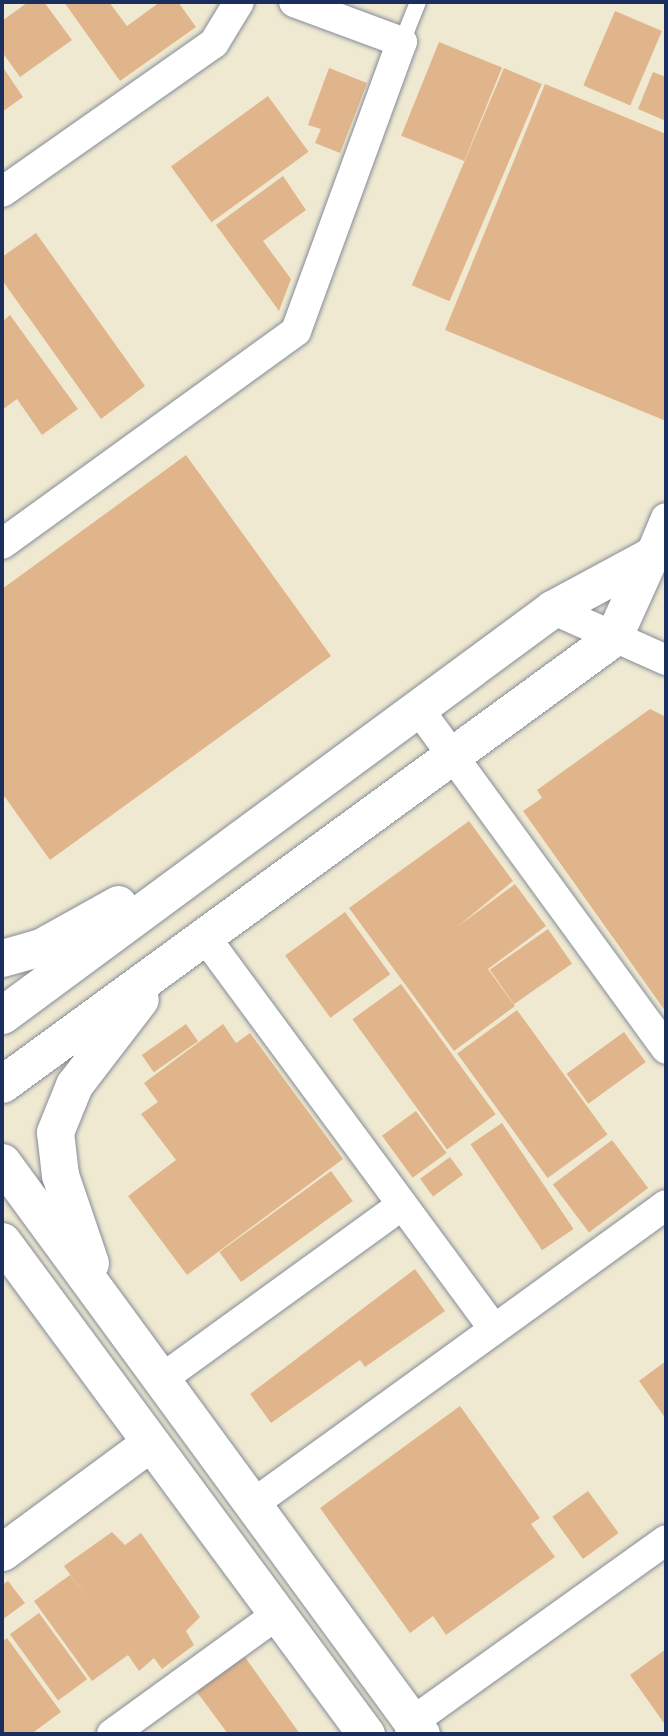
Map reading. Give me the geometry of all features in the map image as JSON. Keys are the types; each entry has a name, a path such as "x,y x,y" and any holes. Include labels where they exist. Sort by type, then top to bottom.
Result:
{"street":[{"path":"2,192 214,43 239,2"},
{"path":"2,544 296,331 402,42 293,2"},
{"path":"2,1084 454,758 613,638 666,518"},
{"path":"2,1015 242,834 552,609 650,556"},
{"path":"552,609 666,660"},
{"path":"417,707 666,1049"},
{"path":"2,958 41,947 242,834"},
{"path":"205,937 492,1327"},
{"path":"101,1296 60,1175 55,1132 74,1085 164,968"},
{"path":"2,1162 163,1378 415,1730 666,1540"},
{"path":"163,1378 402,1205"},
{"path":"253,1504 492,1327 666,1205"},
{"path":"2,1241 59,1325 147,1445 279,1613 366,1734"},
{"path":"2,1279 59,1325"},
{"path":"2,1552 147,1445"},
{"path":"112,1734 279,1613"}],"lane":[{"path":"402,42 418,2"}],"building":[{"path":"28,2 44,2 72,40 20,77 2,52 2,21"},
{"path":"64,2 109,2 127,26 160,2 178,2 196,27 120,81"},
{"path":"615,11 662,31 630,105 583,86"},
{"path":"439,42 502,67 464,161 401,136"},
{"path":"2,66 23,97 2,112"},
{"path":"329,68 367,83 340,153 315,143 321,129 308,125"},
{"path":"504,68 542,84 450,301 412,285"},
{"path":"653,72 666,77 666,121 638,109"},
{"path":"545,84 666,134 666,421 445,330"},
{"path":"268,96 309,152 211,222 171,167"},
{"path":"283,176 306,210 263,241 291,279 279,311 216,225"},
{"path":"36,233 145,386 101,419 2,280 2,257"},
{"path":"10,315 78,409 42,435 17,399 2,410 2,322"},
{"path":"186,455 331,656 50,860 2,793 2,589"},
{"path":"650,709 666,717 666,1012 523,811 542,798 537,790"},
{"path":"469,821 513,881 457,927 515,884 546,926 488,969 515,1006 454,1051 349,908"},
{"path":"345,912 390,974 330,1018 285,955"},
{"path":"548,929 572,963 514,1004 490,970"},
{"path":"401,984 496,1114 447,1150 352,1019"},
{"path":"517,1010 608,1135 548,1178 457,1053"},
{"path":"186,1024 198,1041 154,1072 142,1055"},
{"path":"223,1024 236,1043 250,1033 343,1159 187,1275 128,1196 176,1160 141,1114 158,1102 144,1083"},
{"path":"624,1032 646,1062 588,1104 567,1074"},
{"path":"416,1111 447,1153 413,1178 382,1136"},
{"path":"502,1123 574,1229 542,1250 470,1144"},
{"path":"612,1140 648,1188 589,1232 553,1185"},
{"path":"450,1157 463,1175 433,1197 420,1179"},
{"path":"331,1171 353,1201 241,1282 219,1252"},
{"path":"415,1269 445,1311 365,1367 360,1360 271,1423 250,1394"},
{"path":"666,1361 666,1419 639,1381"},
{"path":"460,1406 540,1518 531,1524 555,1557 446,1635 433,1616 410,1633 320,1508"},
{"path":"588,1491 619,1533 583,1559 552,1517"},
{"path":"112,1532 125,1545 141,1533 200,1617 186,1631 194,1645 162,1669 154,1658 139,1671 128,1655 92,1681 34,1601 70,1575 89,1601 64,1566"},
{"path":"8,1581 25,1603 2,1620 2,1585"},
{"path":"39,1613 87,1679 58,1700 10,1634"},
{"path":"7,1638 61,1712 31,1734 2,1734 2,1642"},
{"path":"666,1649 666,1726 630,1675"},
{"path":"242,1653 300,1734 228,1734 194,1688"}]}
